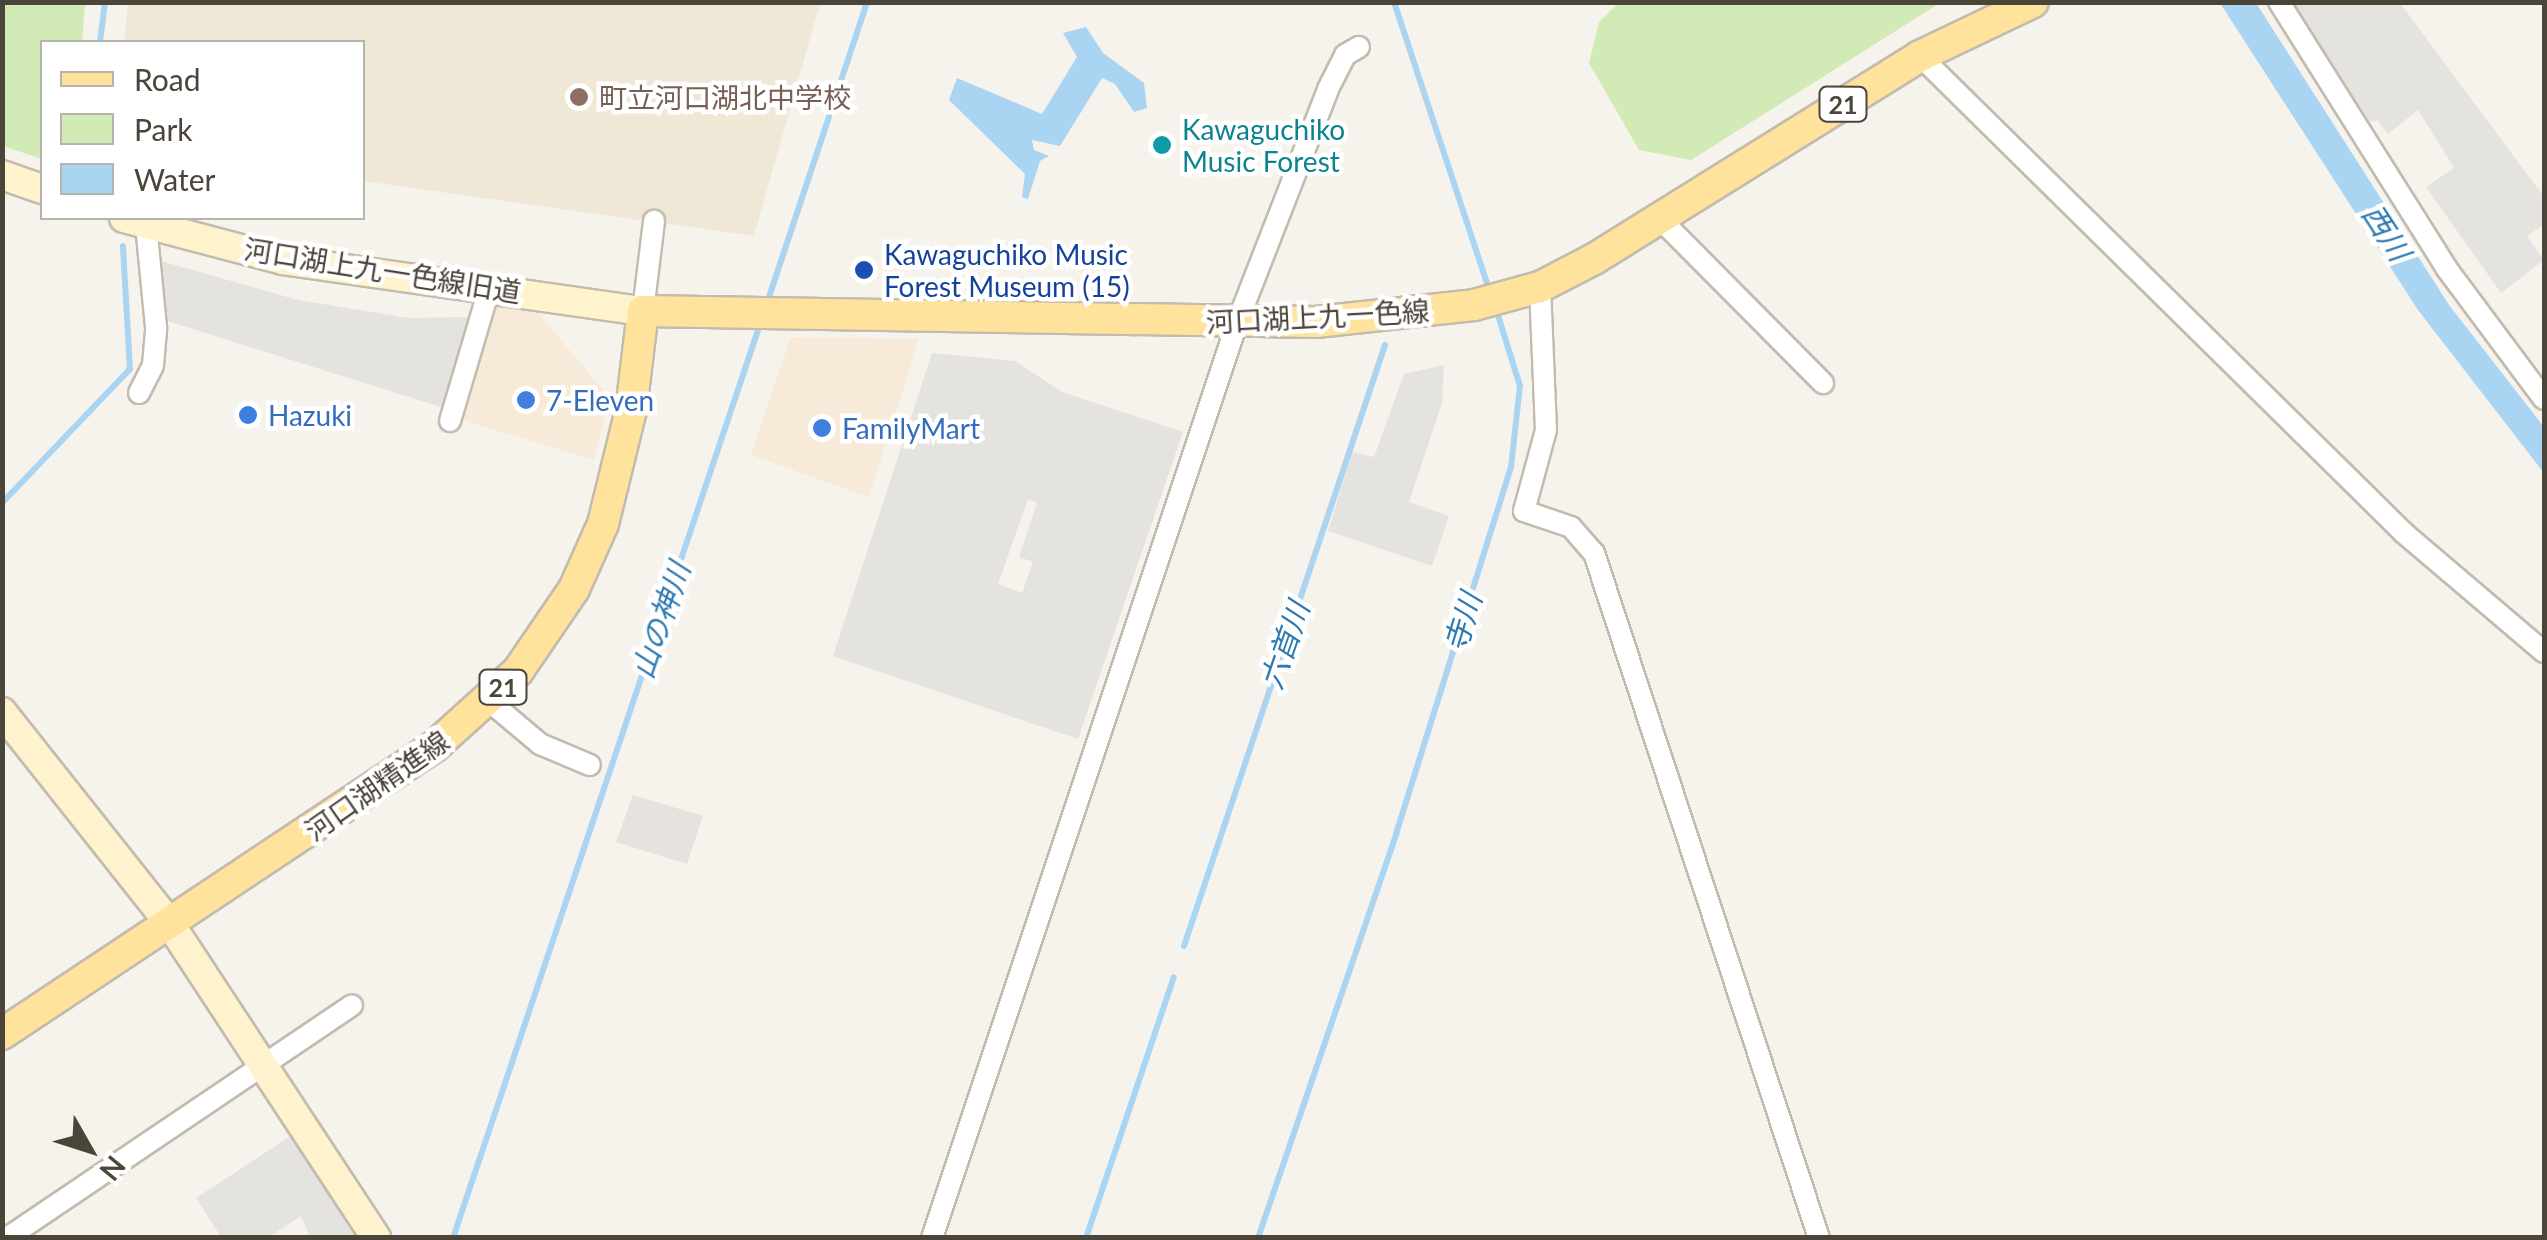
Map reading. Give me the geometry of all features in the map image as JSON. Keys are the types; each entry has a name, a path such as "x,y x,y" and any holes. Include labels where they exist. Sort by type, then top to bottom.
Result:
{"main road":[{"name":"河口湖上九一色線","path":"644,311 780,317 1237,323 1391,318 1482,303 1531,289 1661,220 1920,56 2033,2"},
{"name":"河口湖精進線","path":"2,1034 346,808 489,701 548,632 589,560 617,475 644,311"}],"street":[{"path":"2280,2 2447,269 2544,399"},
{"path":"932,1238 1237,323 1328,89 1345,55 1359,47"},
{"path":"1920,56 2404,533 2544,652"},
{"path":"2,175 40,188"},
{"path":"644,311 654,220"},
{"path":"1661,220 1823,383"},
{"path":"135,221 156,328 153,365 140,393"},
{"name":"河口湖上九一色線旧道","path":"135,221 283,260 490,286 644,311"},
{"path":"450,421 490,286"},
{"path":"1531,289 1548,410 1524,511 1572,527 1594,552 1819,1238"},
{"path":"489,701 540,744 590,766"},
{"path":"2,712 170,924 376,1238"},
{"path":"7,1238 352,1005"}],"shaded area":[{"name":"町立河口湖北中学校","path":"128,3 820,3 754,236 365,181 365,40 124,40"},
{"path":"2292,3 2400,3 2544,197 2544,224 2527,236 2544,260 2501,293 2426,187 2454,168 2418,110 2388,134 2377,120 2370,122"},
{"path":"157,260 298,300 409,318 472,317 444,408 161,319"},
{"path":"494,306 537,312 610,398 594,460 458,419"},
{"path":"791,337 919,339 869,497 751,455"},
{"path":"932,353 1015,361 1062,392 1183,432 1078,739 833,656","holes":["1028,499 1037,503 1019,557 1033,562 1022,593 998,584"]},
{"path":"1444,365 1442,403 1409,502 1449,516 1432,566 1328,531 1352,452 1374,457 1404,374"},
{"path":"633,795 703,816 687,864 616,842"},
{"path":"292,1135 360,1237 310,1237 301,1216 269,1237 221,1237 196,1198"}],"green space":[{"path":"1618,2 1940,3 1691,160 1639,150 1589,63 1599,22"},
{"path":"3,3 85,3 82,40 40,40 40,158 3,146"}],"water":[{"name":"西川","path":"2220,3 2256,3 2449,305 2544,427 2544,473 2418,310"},
{"path":"1086,27 1103,53 1144,83 1147,108 1134,112 1115,84 1102,78 1060,146 1032,140 1034,150 1049,156 1040,161 1028,199 1022,197 1025,174 949,100 957,78 1042,114 1077,57 1063,33"}],"waterway":[{"path":"100,40 105,2"},
{"name":"山の神川","path":"767,303 867,2"},
{"name":"寺川","path":"1394,2 1490,293"},
{"path":"2,503 130,369 123,246"},
{"name":"寺川","path":"1258,1238 1396,834 1511,467 1520,386 1496,309"},
{"name":"山の神川","path":"453,1238 760,324"},
{"name":"六首川","path":"1184,946 1385,345"},
{"name":"六首川","path":"1086,1238 1174,977"}],"place":[{"name":"町立河口湖北中学校","path":"579,97"},
{"name":"Kawaguchiko Music Forest","path":"1162,145"},
{"name":"Kawaguchiko Music Forest Museum (15)","path":"864,270"},
{"name":"7-Eleven","path":"526,400"},
{"name":"Hazuki","path":"248,415"},
{"name":"FamilyMart","path":"822,428"}]}
